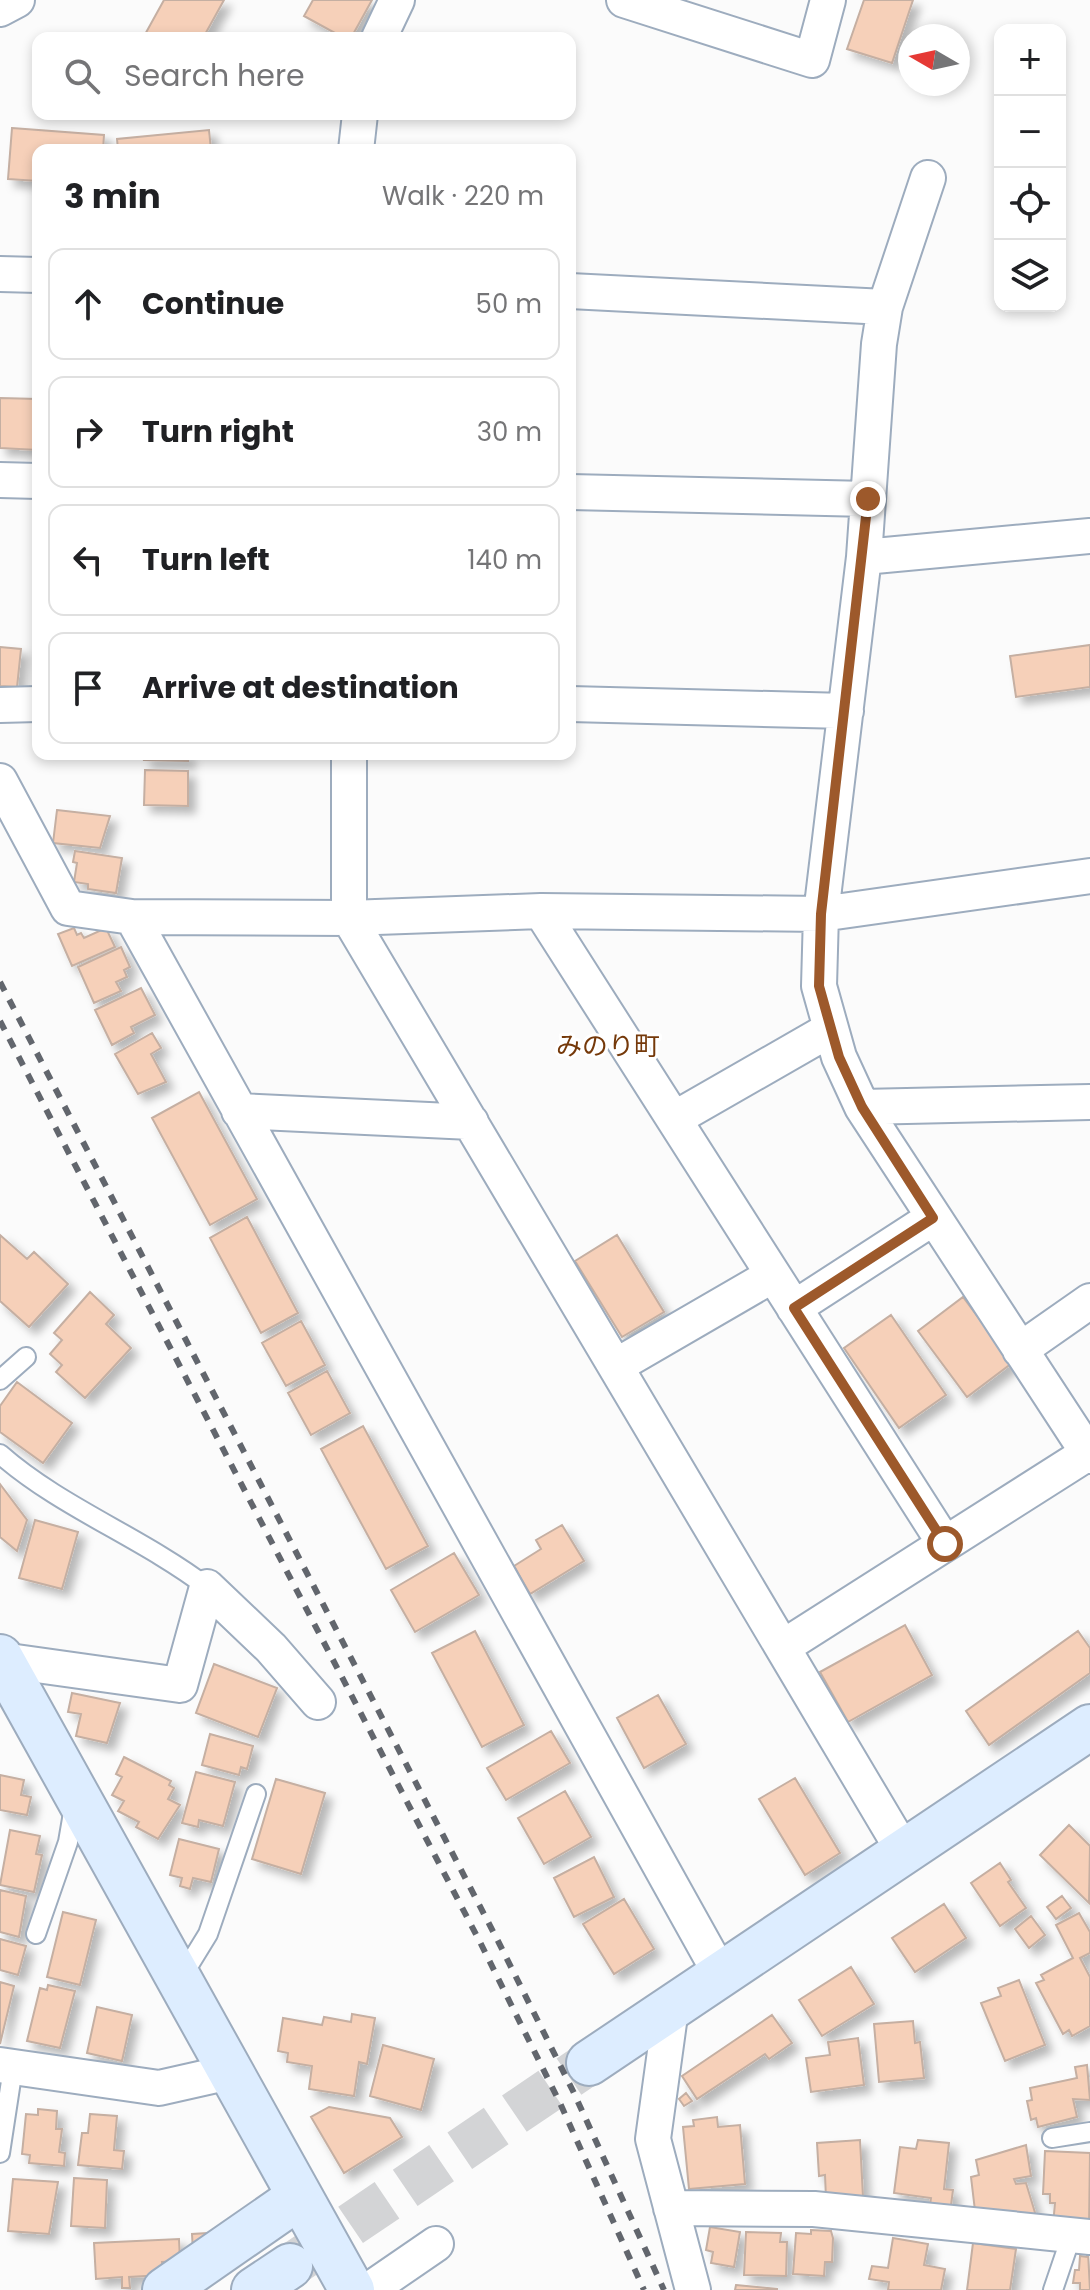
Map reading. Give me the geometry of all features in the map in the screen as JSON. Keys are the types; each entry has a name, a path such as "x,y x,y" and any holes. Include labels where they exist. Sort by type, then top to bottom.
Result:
{"street":[{"path":"0,9 17,0"},
{"path":"382,32 397,0"},
{"path":"624,0 812,60 828,0"},
{"path":"357,144 359,120"},
{"path":"783,1647 1089,1455 862,1107 839,1057 819,986 821,914 864,557 885,307 928,178"},
{"path":"0,274 32,275"},
{"path":"576,291 885,307"},
{"path":"0,480 32,481"},
{"path":"576,492 868,499"},
{"path":"864,557 1090,536"},
{"path":"0,705 32,704"},
{"path":"576,704 846,711"},
{"path":"349,760 349,918 904,1852"},
{"path":"0,781 68,908 132,917 349,918 541,911 821,914 1090,876"},
{"path":"541,911 945,1544"},
{"path":"132,917 721,1975"},
{"path":"674,1119 831,1029"},
{"path":"862,1107 1090,1102"},
{"path":"239,1111 471,1122"},
{"path":"794,1308 933,1218"},
{"path":"616,1366 773,1275"},
{"path":"1020,1350 1090,1301"},
{"path":"1,1658 180,1685 207,1587 271,1648 318,1702"},
{"path":"1,1658 352,2290"},
{"path":"589,2063 1090,1727"},
{"path":"671,2008 653,2139 693,2290"},
{"path":"6,2066 159,2088 230,2072"},
{"path":"165,2290 299,2197"},
{"path":"671,2208 814,2209 1080,2237"},
{"path":"369,2290 436,2244"},
{"path":"254,2290 290,2266"}],"lane":[{"path":"0,1380 26,1357"},
{"path":"0,1454 27,1478 164,1555 207,1587"},
{"path":"179,1981 208,1934 256,1794"},
{"path":"36,1934 68,1842 76,1795"},
{"path":"0,2153 6,2066"},
{"path":"1052,2138 1090,2132"},
{"path":"1053,2290 1080,2237"}],"building":[{"path":"164,0 224,0 206,32 146,32"},
{"path":"313,0 372,0 354,32 333,32 304,16"},
{"path":"864,0 913,0 905,24 898,24 898,45 892,63 847,49"},
{"path":"12,128 104,135 103,144 32,144 32,181 8,179"},
{"path":"209,130 210,144 117,144 117,139"},
{"path":"0,398 32,399 32,450 0,448"},
{"path":"1090,645 1090,687 1016,697 1010,656"},
{"path":"0,647 21,649 17,687 0,686"},
{"path":"145,770 188,771 188,806 144,805"},
{"path":"57,810 110,816 100,848 53,843"},
{"path":"75,851 122,858 116,893 88,889 88,884 74,882"},
{"path":"74,928 77,935 81,933 84,938 106,928 115,947 72,966 58,934"},
{"path":"121,947 130,967 124,970 127,977 116,982 121,991 94,1003 78,967"},
{"path":"141,988 155,1015 131,1027 134,1033 112,1045 95,1010"},
{"path":"152,1033 161,1048 151,1054 166,1082 138,1094 115,1054"},
{"path":"199,1092 257,1199 210,1225 152,1118"},
{"path":"247,1217 298,1313 261,1333 210,1238"},
{"path":"0,1235 27,1259 34,1252 68,1284 29,1327 0,1301"},
{"path":"617,1235 664,1312 622,1337 575,1261"},
{"path":"90,1292 114,1315 106,1324 131,1348 85,1398 56,1372 62,1365 50,1354 62,1340 54,1333"},
{"path":"963,1297 1012,1363 967,1397 918,1331"},
{"path":"891,1315 946,1395 899,1428 844,1348"},
{"path":"301,1321 325,1365 286,1386 262,1343"},
{"path":"327,1371 350,1413 311,1435 288,1393"},
{"path":"17,1382 72,1423 43,1463 0,1432 0,1406"},
{"path":"363,1426 428,1546 386,1569 321,1449"},
{"path":"0,1484 27,1520 17,1551 0,1537"},
{"path":"35,1520 78,1532 62,1589 19,1578"},
{"path":"562,1525 584,1561 530,1594 514,1566 541,1549 536,1540"},
{"path":"454,1553 479,1595 415,1632 391,1590"},
{"path":"905,1625 932,1675 848,1722 820,1672"},
{"path":"475,1631 524,1725 482,1747 432,1653"},
{"path":"1078,1631 1090,1648 1090,1673 989,1745 966,1711"},
{"path":"214,1664 277,1688 258,1737 196,1713"},
{"path":"72,1693 120,1703 107,1743 76,1736 81,1714 68,1712"},
{"path":"658,1695 686,1744 644,1768 617,1718"},
{"path":"551,1731 570,1763 506,1800 487,1768"},
{"path":"210,1734 253,1746 247,1769 241,1767 239,1775 202,1765"},
{"path":"124,1757 171,1781 169,1785 174,1788 168,1799 180,1805 158,1839 136,1827 139,1822 118,1811 124,1801 112,1795 122,1777 116,1774"},
{"path":"196,1772 235,1782 223,1826 199,1820 198,1827 182,1823"},
{"path":"0,1775 24,1780 21,1795 31,1797 27,1815 0,1810"},
{"path":"795,1778 840,1853 805,1875 759,1799"},
{"path":"276,1779 325,1793 301,1874 252,1859"},
{"path":"565,1791 591,1837 544,1864 518,1818"},
{"path":"1069,1825 1090,1846 1089,1903 1040,1855"},
{"path":"10,1830 40,1836 36,1854 42,1855 34,1892 0,1885"},
{"path":"179,1839 219,1849 211,1882 193,1878 190,1889 180,1886 182,1878 170,1875"},
{"path":"594,1857 614,1897 574,1917 554,1878"},
{"path":"1000,1863 1011,1880 1008,1882 1026,1908 1000,1926 971,1883"},
{"path":"0,1890 26,1896 19,1937 0,1932"},
{"path":"1062,1896 1071,1908 1056,1919 1047,1907"},
{"path":"624,1899 654,1949 614,1974 583,1924"},
{"path":"944,1904 966,1938 915,1972 892,1938"},
{"path":"63,1912 96,1920 80,1985 47,1977"},
{"path":"1079,1913 1090,1932 1090,1953 1080,1958 1090,1977 1090,2026 1072,2036 1069,2030 1063,2034 1036,1983 1044,1980 1041,1975 1073,1958 1056,1925"},
{"path":"1031,1916 1045,1935 1029,1948 1015,1929"},
{"path":"0,1939 26,1946 18,1975 0,1970"},
{"path":"851,1967 874,2004 822,2036 799,2000"},
{"path":"1019,1980 1045,2045 1005,2061 981,2003 1001,1996 998,1988"},
{"path":"0,1982 14,1986 0,2044"},
{"path":"48,1985 75,1991 60,2048 27,2041 40,1988 47,1990"},
{"path":"97,2007 132,2015 122,2061 87,2053"},
{"path":"352,2014 375,2018 367,2064 359,2062 354,2096 309,2089 312,2066 287,2062 288,2053 278,2051 283,2018 322,2025 324,2017 351,2022"},
{"path":"772,2015 792,2043 769,2059 765,2054 697,2099 682,2076"},
{"path":"913,2021 915,2043 920,2042 924,2078 879,2082 874,2024"},
{"path":"858,2038 864,2085 811,2092 806,2058 830,2055 828,2042"},
{"path":"383,2045 434,2059 421,2110 370,2096"},
{"path":"1087,2065 1090,2100 1073,2099 1077,2117 1038,2127 1036,2118 1031,2120 1027,2101 1032,2100 1030,2088 1077,2078 1075,2067"},
{"path":"686,2093 692,2101 684,2106 679,2099"},
{"path":"329,2107 390,2118 402,2137 344,2173 311,2117"},
{"path":"38,2109 57,2111 56,2129 62,2129 59,2152 65,2153 64,2166 29,2163 30,2155 22,2154 26,2114 38,2115"},
{"path":"90,2114 117,2116 114,2150 124,2151 122,2169 78,2165 82,2133 88,2133"},
{"path":"717,2117 718,2127 740,2125 745,2184 689,2189 683,2127 694,2126 693,2120"},
{"path":"860,2140 863,2197 826,2199 825,2175 819,2176 817,2143"},
{"path":"918,2140 949,2143 944,2189 953,2190 950,2213 929,2211 931,2198 894,2193 900,2147 916,2149"},
{"path":"1026,2145 1031,2176 1014,2179 1016,2184 1026,2183 1036,2216 976,2219 971,2177 979,2175 976,2160"},
{"path":"1045,2151 1090,2153 1089,2227 1053,2225 1055,2203 1050,2203 1050,2194 1043,2194"},
{"path":"74,2178 107,2180 105,2228 71,2226"},
{"path":"13,2179 58,2182 49,2234 8,2231"},
{"path":"710,2227 740,2232 734,2267 711,2263 713,2252 706,2250"},
{"path":"811,2230 831,2231 833,2238 832,2262 825,2262 824,2276 793,2274 796,2233 811,2234"},
{"path":"225,2232 193,2252 192,2234"},
{"path":"746,2232 781,2233 780,2242 787,2242 786,2276 744,2275"},
{"path":"893,2238 928,2244 924,2265 945,2269 941,2290 888,2290 889,2282 869,2279 872,2266 888,2268"},
{"path":"179,2239 180,2261 162,2262 163,2275 129,2277 130,2288 122,2288 122,2277 96,2279 94,2243"},
{"path":"973,2243 1016,2249 1010,2290 967,2290"},
{"path":"1088,2252 1090,2290 1080,2290 1080,2283 1073,2283 1075,2270 1079,2270 1080,2256 1087,2257"},
{"path":"736,2285 777,2289 777,2290 735,2290"}],"tunnel":[{"path":"296,2262 589,2063"}],"railway":[{"path":"0,982 499,1943 573,2091 664,2290"},
{"path":"0,1021 480,1942 560,2103 644,2290"}],"district":[{"name":"みのり町","path":"608,1046"}],"route":[{"path":"868,499 864,557 821,914 819,986 839,1057 862,1107 933,1218 794,1308 945,1544"}]}
